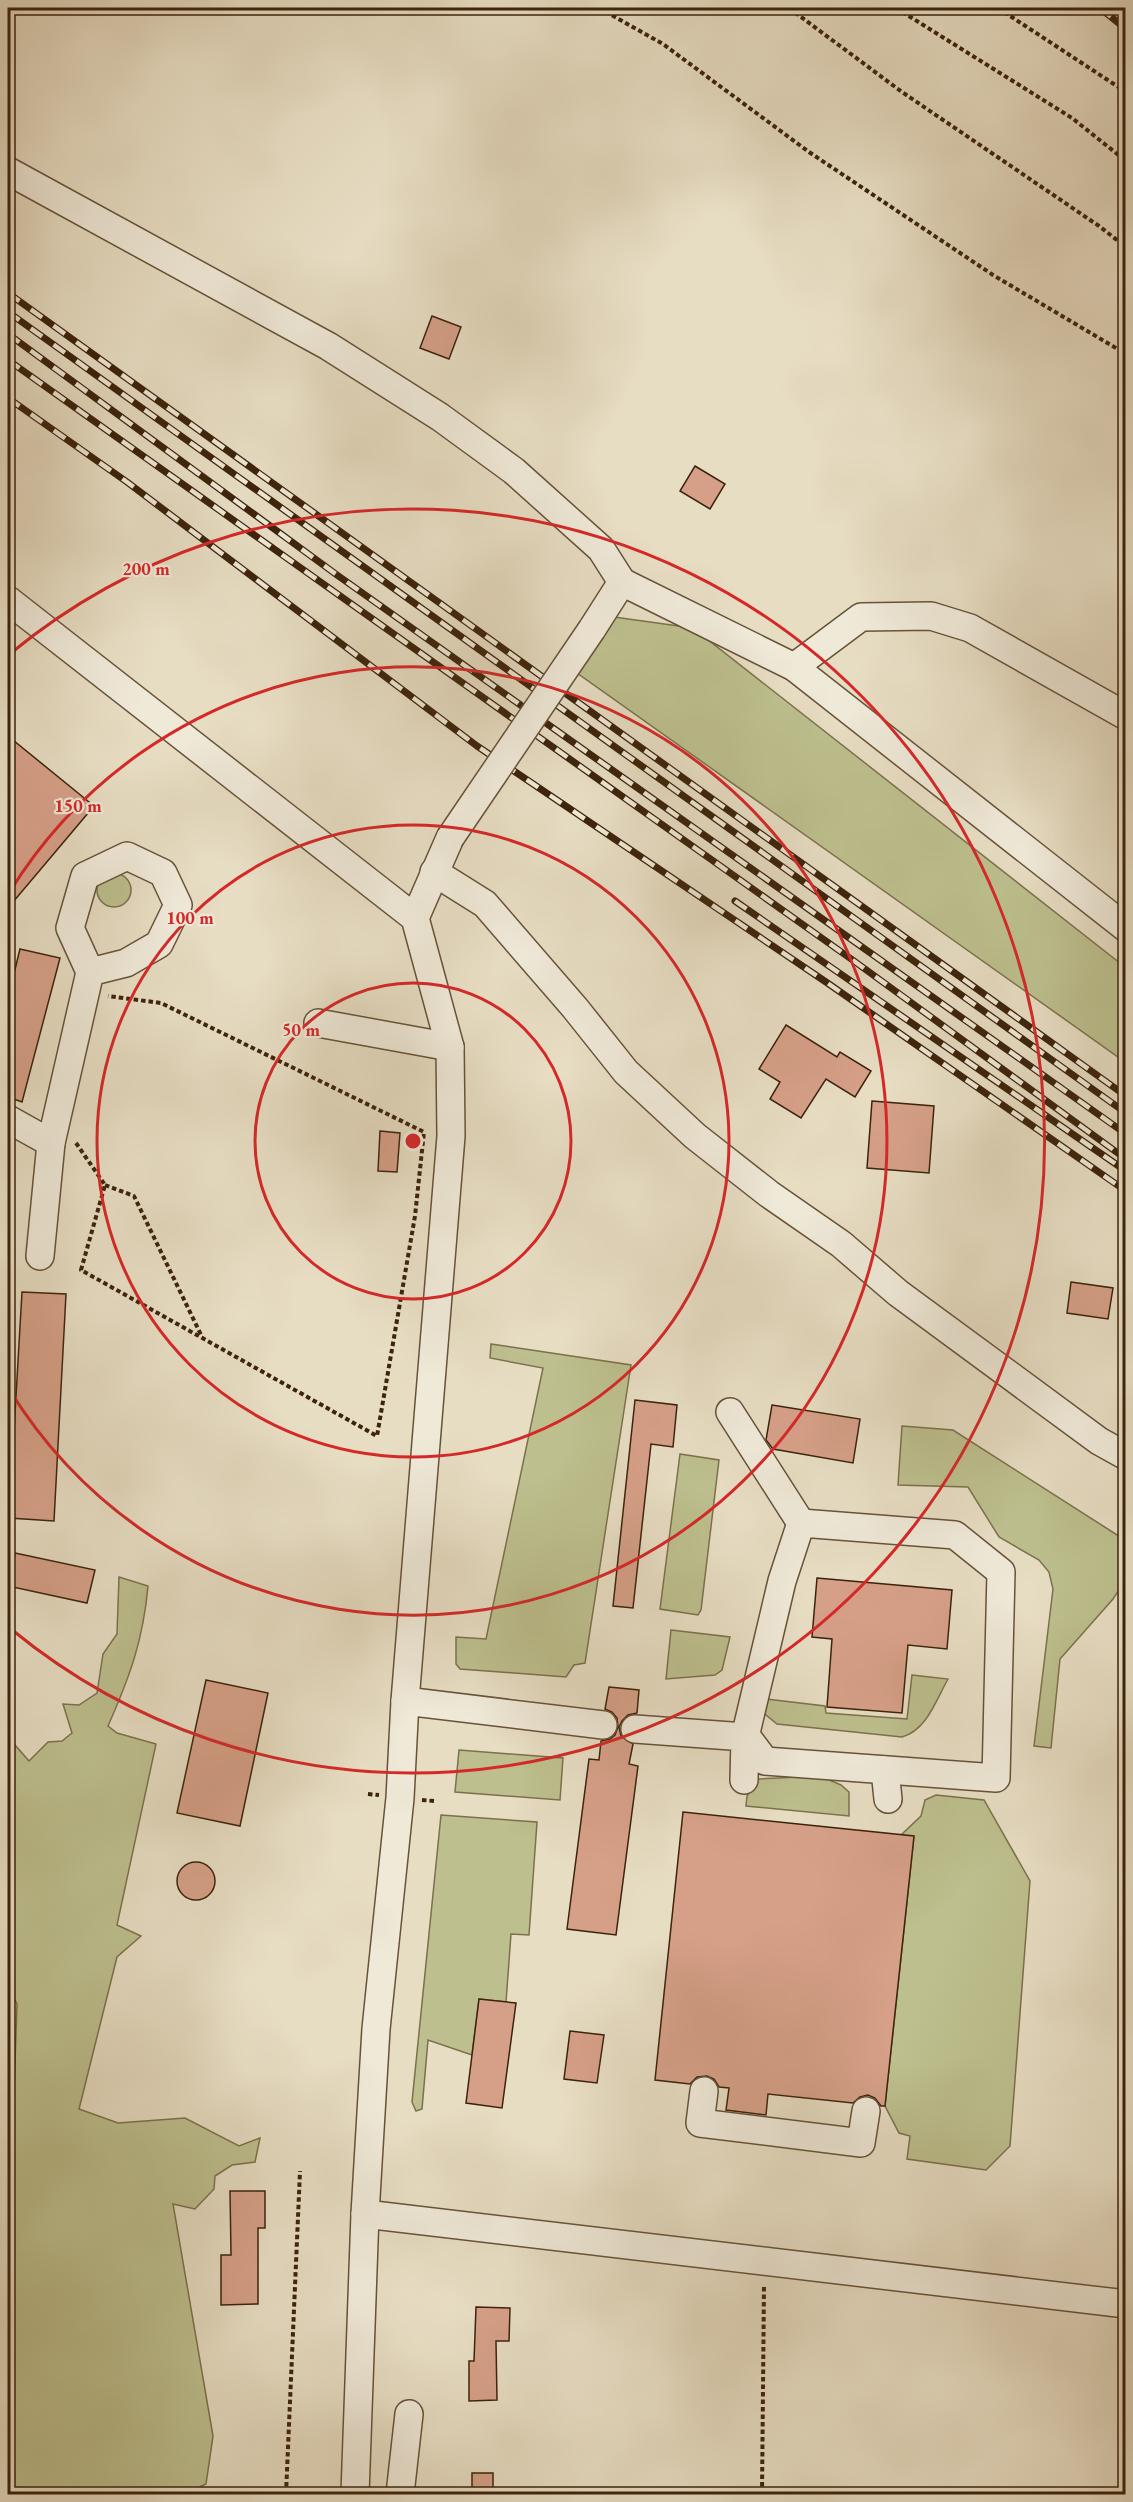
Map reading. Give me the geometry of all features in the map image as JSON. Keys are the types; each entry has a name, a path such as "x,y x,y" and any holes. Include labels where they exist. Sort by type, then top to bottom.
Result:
{"street":[{"path":"8,171 328,346 440,417 514,471 601,549 622,582 794,668 1125,928"},
{"path":"415,918 450,838 622,582"},
{"path":"8,600 415,918 450,1047 451,1136 405,1701 400,1798 376,2029 365,2214 355,2494"},
{"path":"794,668 861,617 931,616 970,628 1125,716"},
{"path":"40,1256 51,1143 87,982 70,928 85,876 128,856 163,873 178,905 159,945 87,982"},
{"path":"434,872 485,904 575,1008 626,1072 695,1136 769,1194 841,1244 898,1293 1099,1441 1125,1456"},
{"path":"318,1023 450,1047"},
{"path":"8,1119 51,1143"},
{"path":"730,1412 801,1523"},
{"path":"744,1780 745,1737 782,1581 801,1523"},
{"path":"635,1729 745,1737 765,1761 996,1778 1000,1572 955,1535 801,1523"},
{"path":"405,1701 603,1725"},
{"path":"885,1770 888,1799"},
{"path":"704,2091 700,2124 861,2143 866,2111"},
{"path":"365,2214 1125,2304"},
{"path":"400,2494 409,2414"}],"path":[{"path":"599,8 663,44 809,152 993,275 1125,354"},
{"path":"789,8 902,92 1099,226 1125,247"},
{"path":"897,8 1072,118 1125,160"},
{"path":"998,8 1125,92"},
{"path":"87,982 161,1003 424,1132 415,1216 377,1436 81,1270 105,1185"},
{"path":"57,1115 105,1185 134,1196 202,1338"},
{"path":"286,2494 300,2171"},
{"path":"762,2494 765,2262"}],"green space":[{"path":"614,617 693,628 1125,967 1125,1062 577,673"},
{"path":"114,873 126,878 131,890 126,902 114,907 102,902 97,890 102,878"},
{"path":"491,1344 631,1365 585,1663 574,1665 566,1677 460,1669 456,1664 456,1637 486,1639 543,1368 490,1358"},
{"path":"902,1426 953,1430 1125,1540 1125,1581 1113,1599 1060,1659 1051,1748 1034,1746 1053,1589 1049,1572 1039,1560 999,1537 968,1487 898,1485"},
{"path":"680,1454 719,1460 701,1610 698,1615 660,1609"},
{"path":"119,1577 148,1586 139,1641 123,1691 108,1726 117,1733 156,1744 117,1925 141,1936 117,1957 79,2109 118,2123 185,2118 239,2146 260,2138 255,2162 232,2165 215,2176 214,2189 195,2209 173,2204 213,2436 206,2484 185,2494 8,2494 8,2123 13,2121 17,2004 8,1986 8,1724 15,1745 29,1761 48,1742 62,1741 72,1733 63,1704 79,1705 97,1693 103,1654 117,1634"},
{"path":"671,1630 730,1637 722,1670 715,1675 666,1679"},
{"path":"912,1675 948,1679 924,1721 918,1728 902,1737 777,1724 761,1711 758,1698 825,1706 826,1713 907,1719"},
{"path":"459,1750 563,1758 560,1800 455,1792"},
{"path":"820,1776 841,1785 849,1792 849,1816 746,1806 747,1796 759,1779"},
{"path":"936,1795 984,1800 1030,1881 1010,2146 986,2170 907,2159 910,2136 899,2133 885,2106 914,1837 901,1835 921,1816 925,1800"},
{"path":"441,1815 537,1822 529,1935 511,1934 506,2002 479,1999 472,2055 428,2040 422,2109 416,2111 412,2102"}],"building":[{"path":"432,316 461,327 449,359 420,348"},
{"path":"695,466 725,484 710,509 680,491"},
{"path":"8,736 94,806 8,908"},
{"path":"20,949 60,958 22,1102 8,1097 8,998"},
{"path":"786,1025 837,1057 840,1052 871,1071 855,1097 826,1079 801,1118 770,1099 780,1082 759,1069"},
{"path":"872,1101 934,1106 929,1173 867,1168"},
{"path":"380,1131 400,1133 397,1172 378,1171"},
{"path":"1071,1282 1113,1288 1108,1319 1067,1313"},
{"path":"22,1292 66,1294 54,1521 9,1518"},
{"path":"635,1400 677,1405 673,1447 651,1444 633,1608 613,1606"},
{"path":"772,1405 860,1419 853,1463 773,1449 766,1440"},
{"path":"15,1553 95,1570 87,1603 8,1586"},
{"path":"817,1578 952,1590 947,1649 908,1645 902,1713 827,1707 832,1639 812,1637"},
{"path":"206,1680 268,1693 240,1826 177,1813"},
{"path":"609,1687 639,1690 637,1713 628,1715 619,1727 621,1736 633,1744 629,1764 638,1766 616,1935 567,1929 589,1759 599,1760 601,1741 615,1735 618,1727 617,1718 605,1709"},
{"path":"683,1812 914,1836 885,2106 881,2106 875,2098 868,2095 860,2097 853,2103 768,2094 766,2115 726,2110 729,2088 719,2087 714,2079 707,2076 697,2077 690,2084 655,2080"},
{"path":"196,1862 203,1863 209,1868 214,1874 214,1888 209,1894 203,1899 196,1900 189,1899 183,1894 178,1888 177,1881 178,1874 183,1868 189,1863"},
{"path":"479,1999 516,2003 502,2108 466,2103"},
{"path":"570,2031 604,2035 597,2083 564,2079"},
{"path":"230,2191 265,2191 265,2228 258,2228 258,2304 221,2305 221,2255 231,2255"},
{"path":"476,2307 510,2308 509,2341 496,2341 497,2400 469,2401 469,2361 474,2361"},
{"path":"472,2473 493,2473 493,2494 472,2494"}],"railway":[{"path":"1100,8 1126,29"},
{"path":"8,293 1126,1096"},
{"path":"8,312 1126,1113"},
{"path":"8,334 337,575 1126,1134"},
{"path":"8,360 854,961 1126,1159"},
{"path":"8,398 127,482 477,746 826,982 1126,1191"},
{"path":"735,901 1126,1171"}]}
